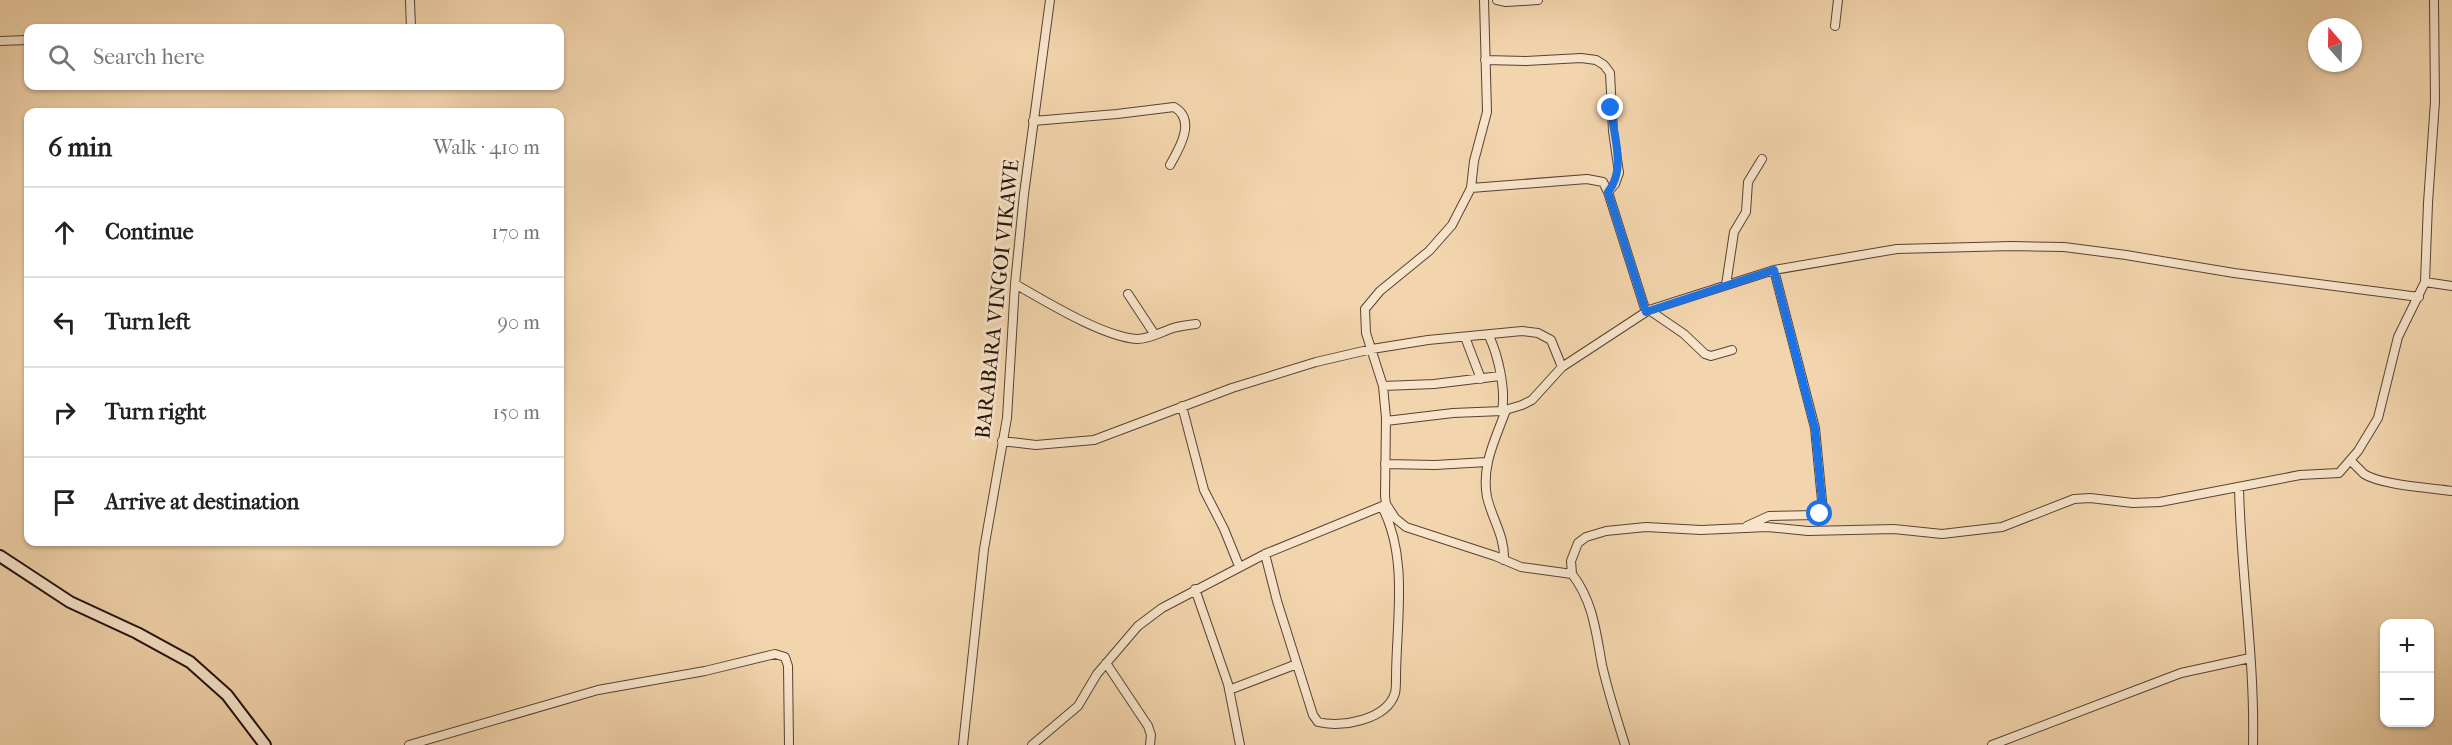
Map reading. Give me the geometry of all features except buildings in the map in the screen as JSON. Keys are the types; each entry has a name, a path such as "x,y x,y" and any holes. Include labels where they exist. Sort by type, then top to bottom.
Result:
{"street":[{"path":"410,0 411,24"},
{"name":"BARABARA VINGOI VIKAWE","path":"963,745 980,579 1007,418 1015,284 1033,121 1050,0"},
{"path":"1265,554 1308,705 1318,722 1340,724 1376,713 1388,704 1394,694 1397,566 1390,522 1384,506 1386,422 1383,386 1366,333 1365,309 1380,291 1430,251 1452,225 1471,188 1474,161 1487,112 1484,0"},
{"path":"1497,0 1515,2 1538,0"},
{"path":"1834,26 1838,0"},
{"path":"1625,745 1603,666 1591,610 1580,585 1572,574 1571,561 1578,543 1586,537 1606,531 1646,527 1701,530 1745,527 1808,531 1894,530 1942,534 2002,527 2074,499 2090,498 2152,503 2300,475 2336,474 2351,461 2378,418 2398,337 2425,282 2435,101 2434,0"},
{"path":"0,41 24,40"},
{"path":"1485,60 1526,62 1581,58 1596,60 1604,65 1610,73 1613,131 1619,162 1619,173 1615,184 1608,192"},
{"path":"1033,121 1174,107 1182,114 1185,131 1182,145 1170,165"},
{"path":"1726,285 1734,232 1746,212 1748,183 1762,159"},
{"path":"1471,188 1587,179 1603,182 1647,311 1684,334 1705,354 1718,355 1732,350"},
{"path":"1386,422 1453,413 1504,410 1532,400 1562,367 1647,311 1774,270 1897,249 2064,247 2234,273 2419,297"},
{"path":"1745,527 1769,516 1818,515 1823,511 1815,429 1774,270"},
{"path":"2425,282 2452,286"},
{"path":"1015,284 1047,303 1103,329 1138,339 1172,328 1196,324"},
{"path":"1128,294 1155,335"},
{"path":"1002,441 1036,445 1094,440 1272,374 1372,349 1428,340 1489,336 1522,331 1538,333 1555,345 1562,367"},
{"path":"1489,336 1496,350 1504,410 1487,462 1487,495 1503,540 1504,560"},
{"path":"1465,337 1481,379"},
{"path":"1383,386 1434,384 1500,376"},
{"path":"1182,406 1204,490 1224,529 1239,566"},
{"path":"2351,461 2372,477 2452,491"},
{"path":"1386,464 1435,465 1487,462"},
{"path":"2239,488 2240,532 2254,694 2253,745"},
{"path":"1384,506 1406,527 1521,567 1572,574"},
{"path":"1032,745 1078,706 1106,663 1147,618 1239,566 1384,506"},
{"path":"0,556 70,602 137,633 190,662 210,677 227,695 266,745"},
{"path":"1195,589 1229,690 1240,745"},
{"path":"409,745 598,690 705,671 775,654 785,657 788,666 789,745"},
{"path":"1992,745 2181,674 2250,658"},
{"path":"1106,663 1148,726 1151,735 1150,745"},
{"path":"1229,690 1297,664"}],"route":[{"path":"1611,108 1619,173 1615,184 1608,192 1646,312 1774,270 1815,429 1823,511 1820,514"}]}
